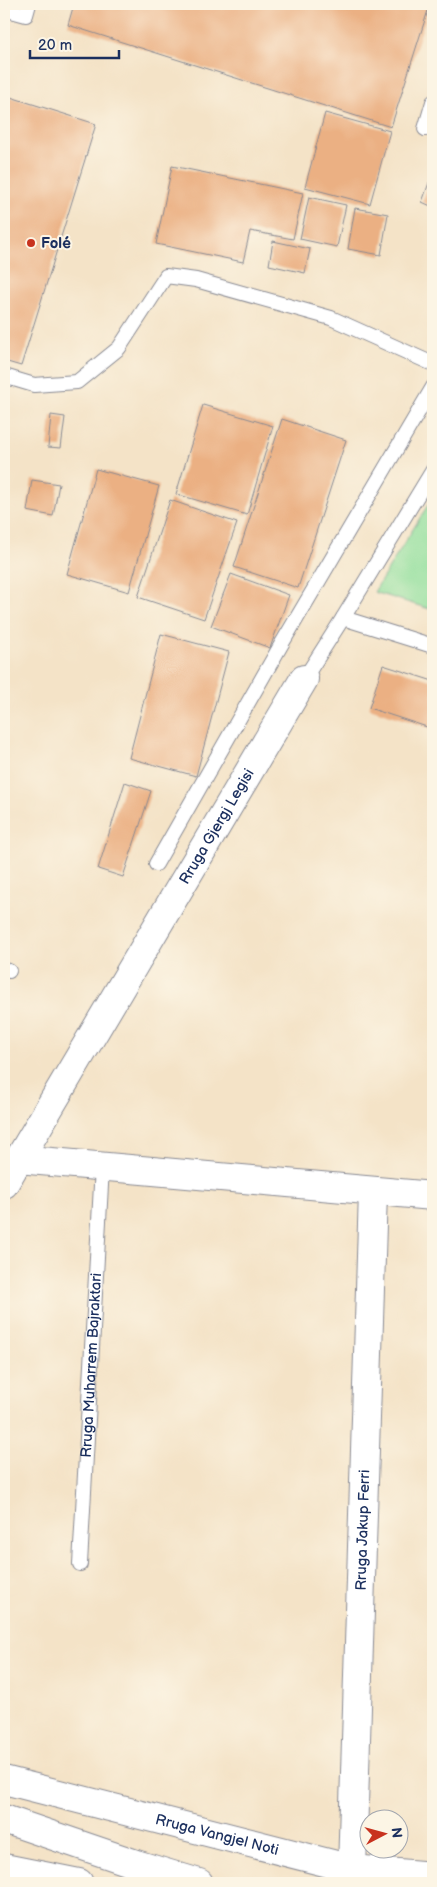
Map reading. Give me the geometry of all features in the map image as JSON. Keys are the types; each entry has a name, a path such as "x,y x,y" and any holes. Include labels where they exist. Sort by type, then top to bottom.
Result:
{"main road":[{"name":"Rruga Gjergj Legisi","path":"4,1184 304,679"},
{"path":"18,1159 433,1196"},
{"name":"Rruga Jakup Ferri","path":"352,1869 373,1192"},
{"name":"Rruga Vangjel Noti","path":"4,1780 352,1869 433,1876"},
{"path":"4,1819 136,1864 199,1883"},
{"path":"4,1868 79,1883"}],"lane":[{"path":"4,9 26,15 29,4"},
{"path":"425,129 433,102"},
{"path":"4,376 34,385 77,382 119,348 166,276 196,280 331,318 433,364"},
{"path":"156,864 286,636 433,387"},
{"name":"Rruga Gjergj Legisi","path":"304,679 344,618 433,470"},
{"path":"344,618 433,646"},
{"name":"Rruga Muharrem Bajraktari","path":"80,1564 102,1166"}],"green space":[{"path":"433,497 433,610 374,592"}],"building":[{"path":"74,4 430,4 391,127 68,25"},
{"name":"Folé","path":"4,95 96,124 21,366 4,361"},
{"path":"325,113 390,131 370,204 305,187"},
{"path":"172,166 303,193 293,239 250,231 243,262 156,244"},
{"path":"430,180 433,181 433,207 422,202"},
{"path":"309,197 346,205 337,247 300,239"},
{"path":"355,208 388,214 381,255 348,249"},
{"path":"273,241 310,249 305,273 269,265"},
{"path":"203,405 273,426 247,515 176,494"},
{"path":"51,415 65,417 61,448 48,447"},
{"path":"282,419 346,440 298,588 234,567"},
{"path":"96,469 159,486 129,592 67,574"},
{"path":"32,480 59,484 53,516 27,511"},
{"path":"170,500 237,523 204,619 138,597"},
{"path":"231,574 289,595 270,648 211,626"},
{"path":"161,634 229,652 196,776 129,758"},
{"path":"383,665 433,681 433,729 369,708"},
{"path":"125,782 151,791 123,877 98,869"}],"place":[{"name":"Folé","path":"31,243"}]}
